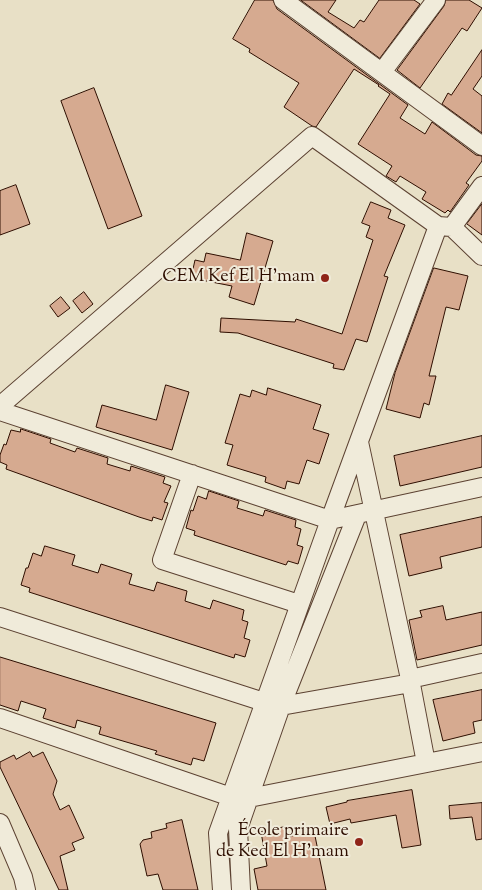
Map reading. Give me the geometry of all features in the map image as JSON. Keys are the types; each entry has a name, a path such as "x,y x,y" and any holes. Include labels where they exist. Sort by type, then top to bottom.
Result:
{"street":[{"path":"282,0 482,146"},
{"path":"382,72 436,0"},
{"path":"0,406 312,136 445,227 482,256"},
{"path":"222,890 218,833 330,520 359,442 445,227 482,186"},
{"path":"0,411 330,520 482,487"},
{"path":"359,442 365,513 411,681 426,763"},
{"path":"192,474 162,560 299,604"},
{"path":"241,890 238,829 281,706 365,513"},
{"path":"0,617 281,706 411,681 482,663"},
{"path":"0,718 231,797 249,798 482,752"},
{"path":"0,823 24,877 26,890"}],"building":[{"path":"255,0 273,0 277,9 408,105 400,118 425,134 432,122 476,155 482,156 482,161 466,183 469,185 450,212 448,210 445,213 422,199 426,192 400,176 396,182 386,176 392,166 358,144 390,94 354,69 316,127 284,107 299,83 249,52 250,49 233,39"},
{"path":"301,0 336,0 328,12 354,28 360,20 364,22 379,0 414,0 420,4 380,58"},
{"path":"446,0 469,0 482,8 467,31 462,28 420,88 397,70 444,6"},
{"path":"482,50 482,76 473,89 482,96 482,133 442,104 448,93 451,95"},
{"path":"94,88 142,216 108,229 61,101"},
{"path":"16,185 30,224 0,235 0,191"},
{"path":"371,202 391,210 388,218 405,225 384,276 388,277 367,342 356,339 344,370 333,368 334,364 238,333 220,332 221,318 295,322 296,319 342,334 373,240 366,237 370,226 362,223"},
{"path":"482,204 482,235 467,224"},
{"path":"247,233 273,241 254,305 229,297 232,286 191,278 195,260 204,262 206,253 240,260"},
{"path":"434,268 468,276 459,310 446,307 429,376 436,376 429,405 424,403 420,418 386,409 395,373"},
{"path":"84,292 93,304 82,313 73,301"},
{"path":"61,297 70,308 58,317 50,306"},
{"path":"166,385 189,392 172,450 96,427 102,405 156,420"},
{"path":"268,388 321,405 313,429 329,434 319,464 307,460 299,484 287,481 285,489 265,482 266,477 227,465 233,445 225,443 240,394 250,397 252,390 266,395"},
{"path":"21,429 51,439 50,443 75,452 77,448 108,458 107,464 130,471 131,466 165,477 163,483 171,486 164,502 168,503 162,520 153,517 152,521 139,517 6,469 7,465 0,462 0,455 4,444 6,445 11,430 20,432"},
{"path":"482,436 482,467 400,486 394,456"},
{"path":"209,491 239,501 237,508 263,516 265,510 296,520 295,527 301,529 297,545 303,547 298,564 288,561 286,565 194,535 195,531 186,528 191,510 193,511 198,496 206,499"},
{"path":"482,517 482,547 440,557 442,568 409,576 400,535"},
{"path":"45,546 75,555 72,565 98,573 101,564 132,574 129,584 154,591 157,582 187,591 185,601 210,609 213,600 244,610 242,620 248,622 244,638 250,640 245,657 235,654 234,658 29,592 30,588 21,585 26,568 28,568 33,553 41,556"},
{"path":"443,606 446,620 482,612 482,645 417,660 409,620 422,617 420,611"},
{"path":"0,657 216,723 204,761 193,758 191,765 155,754 157,751 99,734 101,727 77,720 75,728 43,718 46,709 21,701 18,711 0,705"},
{"path":"482,690 482,720 473,722 475,733 443,741 433,700"},
{"path":"30,752 33,757 43,752 57,781 53,794 60,810 69,805 84,838 72,843 75,850 60,856 68,890 59,890 0,767 0,762 14,755 16,759"},
{"path":"412,790 421,845 402,848 396,815 351,823 350,819 330,824 326,807 347,801"},
{"path":"482,803 482,839 476,840 472,817 450,819 449,806"},
{"path":"182,820 198,890 163,890 158,874 147,876 140,844 143,840 152,838 151,832 167,828 166,824"},
{"path":"285,827 287,837 314,831 326,890 258,890 254,869 267,866 261,832"}],"place":[{"name":"CEM Kef El H'mam","path":"325,278"},
{"name":"École primaire de Ked El H'mam","path":"359,842"}]}
